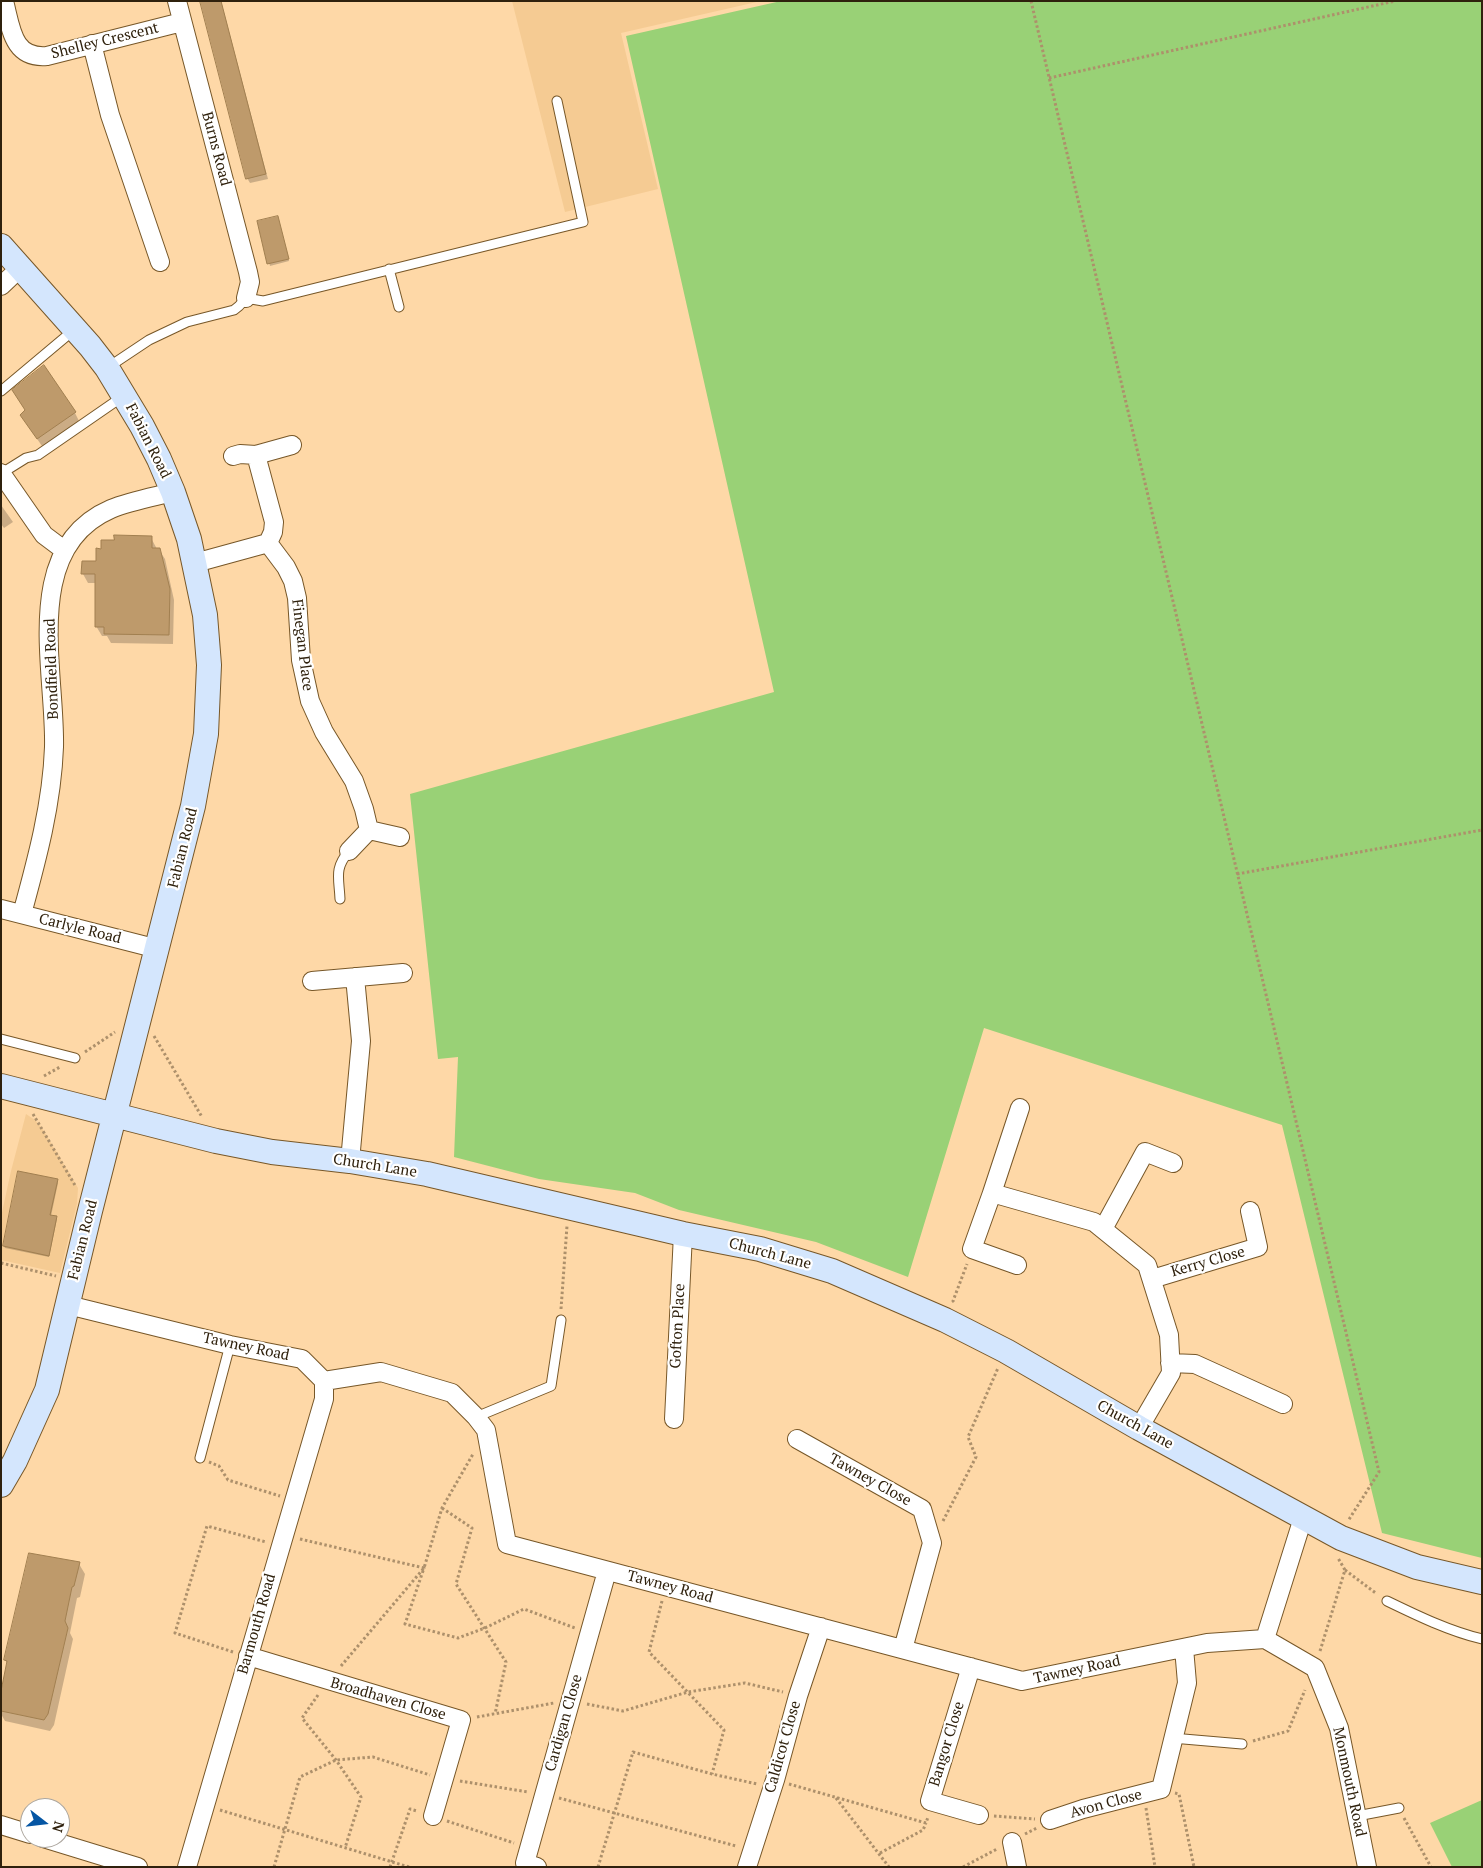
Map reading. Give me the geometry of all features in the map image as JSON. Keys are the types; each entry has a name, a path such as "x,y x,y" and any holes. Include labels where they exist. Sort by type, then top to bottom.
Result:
{"street":[{"name":"Shelley Crescent","path":"4,1 14,40 24,51 31,55 46,56 182,22"},
{"name":"Burns Road","path":"177,1 248,272 250,282 246,298"},
{"path":"92,44 110,115 160,262"},
{"name":"Fabian Road","path":"1,246 76,329 106,368 142,426 173,492 189,539 205,615 209,665 206,734 193,806 47,1390 15,1460 1,1485"},
{"path":"1,286 20,268"},
{"path":"233,456 240,454 256,455 292,445"},
{"path":"195,563 268,544 273,532 274,522 256,455"},
{"path":"2,473 44,535 64,550"},
{"name":"Bondfield Road","path":"22,914 41,840 51,791 54,708 49,645 49,616 55,577 64,550 91,521 111,509 173,492"},
{"name":"Finegan Place","path":"268,544 286,567 293,581 297,598 301,660 310,701 324,732 354,781 369,830"},
{"path":"349,852 369,830 400,837"},
{"name":"Carlyle Road","path":"1,909 158,949"},
{"path":"312,981 404,973"},
{"path":"350,1161 362,1041 355,977"},
{"name":"Church Lane","path":"1,1086 216,1141 272,1152 350,1161 427,1174 683,1234 760,1249 832,1271 945,1320 1006,1351 1139,1428 1341,1538 1417,1567 1482,1582"},
{"path":"1017,1265 972,1249 1020,1108"},
{"path":"1103,1229 1146,1152 1173,1163"},
{"path":"992,1193 1094,1222 1147,1265 1169,1334 1171,1373 1139,1428"},
{"name":"Kerry Close","path":"1152,1279 1258,1247 1250,1211"},
{"name":"Gofton Place","path":"674,1419 683,1234"},
{"name":"Tawney Road","path":"68,1305 230,1345 302,1359 324,1381"},
{"path":"1170,1363 1195,1364 1283,1404"},
{"path":"324,1381 381,1372 452,1393 481,1424"},
{"name":"Barmouth Road","path":"187,1867 324,1399 324,1381"},
{"name":"Tawney Road","path":"481,1424 507,1544 1022,1681 1207,1643 1266,1639"},
{"name":"Tawney Close","path":"797,1439 922,1509 932,1543"},
{"path":"1303,1518 1266,1639 1315,1668"},
{"path":"903,1649 932,1543"},
{"name":"Cardigan Close","path":"529,1848 607,1570"},
{"name":"Caldicot Close","path":"749,1859 774,1784 798,1696 821,1627"},
{"path":"1161,1789 1172,1738 1187,1684 1184,1648"},
{"name":"Broadhaven Close","path":"248,1656 461,1720 434,1816"},
{"name":"Bangor Close","path":"970,1667 930,1801 979,1815"},
{"name":"Monmouth Road","path":"1315,1668 1339,1728 1367,1867"},
{"name":"Avon Close","path":"1050,1820 1083,1809 1161,1789"},
{"path":"1,1825 20,1831"},
{"path":"1012,1842 1017,1867"},
{"path":"70,1847 126,1865"},
{"path":"529,1848 525,1863 537,1867"}],"lane":[{"path":"106,368 149,340 187,322 234,310 246,298 263,301 583,222 557,101"},
{"path":"389,270 399,306"},
{"path":"1,391 76,329"},
{"path":"2,473 26,458 38,455 90,421 124,395"},
{"path":"340,899 338,873 340,862 349,852"},
{"path":"1,1039 75,1058"},
{"path":"481,1424 551,1386 561,1320"},
{"path":"200,1458 230,1345"},
{"path":"1387,1601 1427,1620 1467,1636 1482,1639"},
{"path":"1172,1738 1242,1744"},
{"path":"1357,1816 1399,1808"}],"path":[{"path":"1031,1 1379,1472 1349,1519 1334,1551 1345,1570 1387,1601"},
{"path":"1049,78 1394,1"},
{"path":"1237,874 1482,830"},
{"path":"561,1320 568,1207"},
{"path":"960,1305 953,1301 972,1249"},
{"path":"1,1263 74,1280"},
{"path":"932,1543 976,1457 968,1437 1006,1351"},
{"path":"481,1424 442,1508 405,1624 458,1638 485,1628 524,1609 589,1633"},
{"path":"200,1458 219,1466 228,1480 294,1501"},
{"path":"442,1508 472,1528 456,1584 506,1662 495,1714"},
{"path":"248,1656 175,1633 207,1526 292,1550 295,1538 424,1568"},
{"path":"345,1848 361,1797 336,1760 302,1718 328,1681 424,1568"},
{"path":"1242,1744 1288,1731 1315,1668 1345,1570"},
{"path":"666,1586 649,1652 724,1730 712,1774"},
{"path":"461,1720 571,1700 623,1711 688,1692 745,1683 798,1696"},
{"path":"598,1867 633,1752 712,1774 774,1784 836,1798 926,1823"},
{"path":"274,1867 300,1777 336,1760 373,1757 444,1779 544,1794 615,1812 749,1859"},
{"path":"1155,1867 1146,1809 1161,1789 1179,1794 1194,1867"},
{"path":"836,1798 889,1867"},
{"path":"880,1853 923,1830 930,1801"},
{"path":"205,1805 409,1867"},
{"path":"1399,1808 1431,1867"},
{"path":"390,1867 410,1809 529,1848"},
{"path":"979,1815 1050,1820"}],"shaded area":[{"path":"512,1 761,1 621,33 658,189 565,212"},
{"path":"26,1114 42,1128 78,1188 77,1204 60,1273 1,1260 1,1217"}],"green space":[{"path":"781,1 1482,1 1482,1558 1382,1533 1282,1125 984,1028 908,1277 816,1242 679,1210 635,1193 539,1179 454,1157 458,1057 438,1059 410,794 774,692 626,36"},
{"path":"1482,1800 1482,1867 1452,1867 1430,1823"}],"building":[{"path":"200,1 221,1 266,174 246,179"},
{"path":"278,216 289,259 267,264 257,221"},
{"path":"44,365 76,412 37,439 20,415 25,410 12,390"},
{"path":"114,535 152,536 152,548 160,548 170,589 169,635 104,634 104,627 95,627 95,574 81,574 82,561 96,561 96,548 101,549 101,540 114,540"},
{"path":"18,1171 58,1179 50,1215 57,1216 49,1256 3,1246"},
{"path":"29,1553 80,1562 74,1586 72,1587 65,1621 68,1628 48,1714 44,1720 1,1711 1,1691 7,1661 4,1660"}]}
